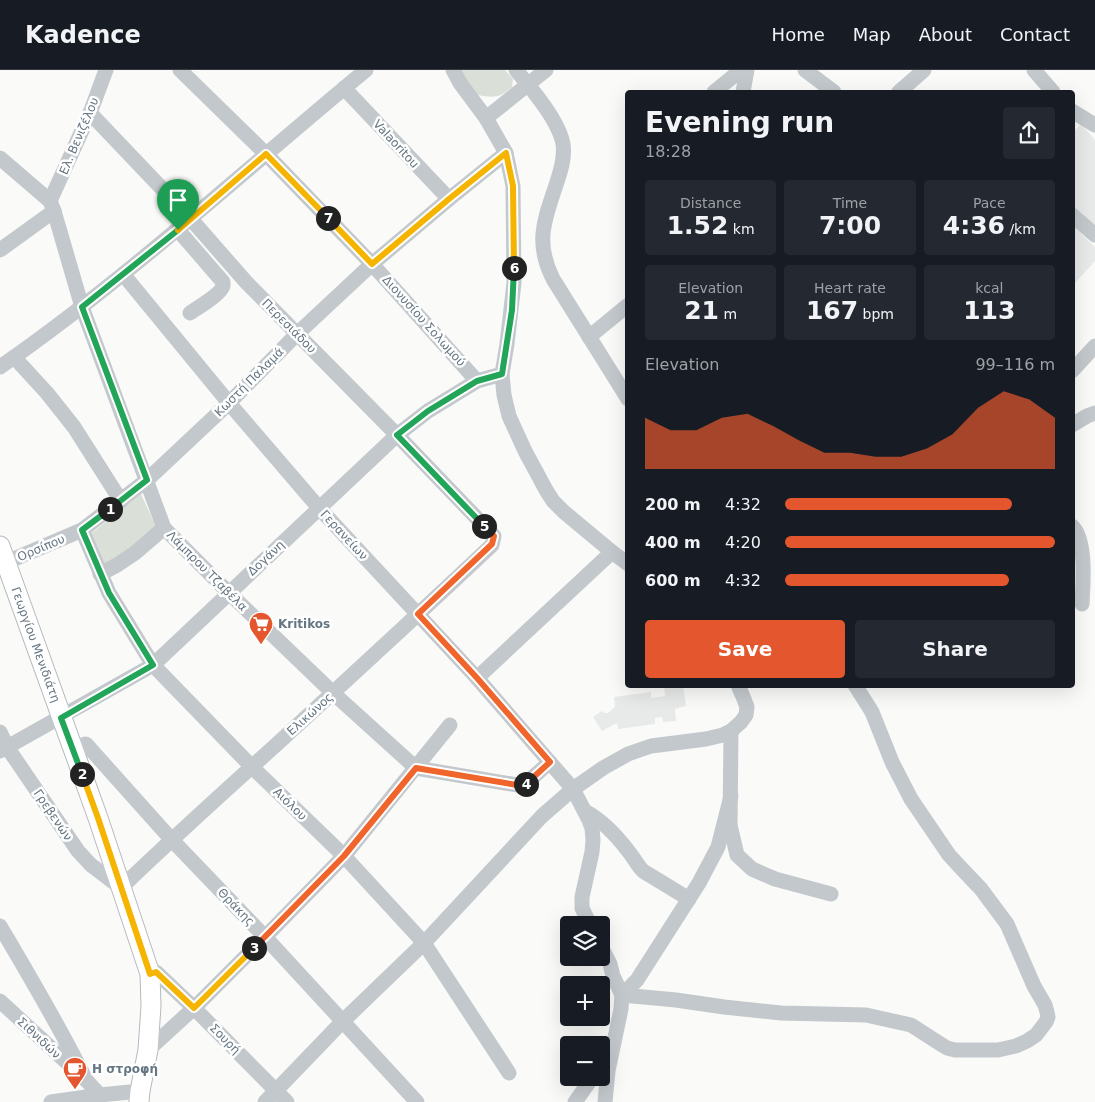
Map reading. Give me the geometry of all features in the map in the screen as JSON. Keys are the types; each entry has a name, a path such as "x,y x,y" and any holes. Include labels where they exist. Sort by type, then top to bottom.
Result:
{"main road":[{"name":"Γεωργίου Μενιδιάτη","path":"2,558 98,818 150,974 152,1006 148,1050 140,1096"}],"street":[{"name":"Ελ. Βενιζέλου","path":"52,206 106,70"},
{"name":"Διονυσίου Σολωμού","path":"180,70 266,154 372,264 477,381"},
{"path":"0,367 82,307 178,230 366,70"},
{"path":"453,70 460,83 486,118 506,153 513,186 514,256 512,310 502,374 509,416 525,451 553,501 625,562"},
{"path":"516,70 553,120 561,136 564,154 542,234 546,267 625,391"},
{"path":"486,118 546,70"},
{"path":"716,90 741,70"},
{"path":"743,90 747,70"},
{"path":"805,70 831,90"},
{"path":"900,90 924,70"},
{"path":"1034,70 1051,90"},
{"name":"Valaoritou","path":"344,88 449,199"},
{"name":"Περεσιάδου","path":"90,113 190,218 246,282 494,536"},
{"path":"1075,118 1095,125"},
{"name":"Κωστή Παλαμά","path":"82,530 147,480 372,264 506,153"},
{"path":"0,158 52,206 0,250"},
{"name":"Λάμπρου Τζαβέλα","path":"52,206 82,307 164,528 333,693 416,768"},
{"path":"1075,218 1095,235"},
{"path":"178,230 223,282 223,287 217,293 190,313"},
{"name":"Γερανείων","path":"123,274 229,403 319,508 477,678 573,789 592,828 592,852 582,898 582,908 586,916"},
{"path":"589,337 625,307"},
{"path":"1075,368 1095,346"},
{"path":"14,358 47,393 69,421 121,501"},
{"name":"Δογάνη","path":"4,749 153,665 397,435 428,411 477,381 502,374"},
{"path":"1075,423 1095,413"},
{"path":"100,574 135,553 164,528"},
{"path":"1075,528 1079,536 1082,552 1082,604"},
{"name":"Ορσίπου","path":"2,558 82,530"},
{"name":"Αιόλου","path":"82,530 109,593 153,665 252,767 344,856 424,943 509,1073"},
{"name":"Ελικώνος","path":"120,886 126,883 171,839 418,614 492,544 494,536"},
{"path":"477,678 612,552"},
{"path":"265,1102 342,1022 424,943 542,816 573,789 603,768 628,754 651,746 706,739 731,731 746,715 747,707 739,688"},
{"path":"622,995 781,1013 877,1016 911,1025 948,1048 955,1050 1005,1049 1028,1041 1036,1035 1048,1017 1048,1012 1034,986 1007,924 982,889 949,855 918,811 900,780 872,712 857,688"},
{"path":"148,1050 194,1008 344,856 450,725"},
{"path":"731,731 730,825 737,855 752,869 775,879 831,894"},
{"name":"Γρεβενών","path":"0,732 4,749 78,851 91,865 120,886"},
{"name":"Θράκης","path":"73,748 86,744 171,839 265,937 417,1102"},
{"path":"416,768 523,786 550,762"},
{"path":"622,995 637,980 699,883 718,847 731,796"},
{"path":"584,811 608,828 643,871 688,899"},
{"path":"0,926 28,973 86,1080"},
{"path":"610,964 622,995 621,1010 610,1049"},
{"name":"Σουρή","path":"150,974 156,972 286,1102"},
{"name":"Σιθνιδών","path":"0,1001 100,1095"},
{"path":"574,1102 586,1086"},
{"path":"605,1086 605,1102"},
{"path":"51,1102 100,1095 140,1096"}],"shaded area":[{"path":"458,70 505,70 513,79 512,87 496,96 478,95"},
{"path":"1081,124 1095,140 1095,230 1075,211 1075,131"},
{"path":"1075,228 1095,247 1095,261 1075,283"},
{"path":"141,494 156,527 132,548 101,566 89,535"},
{"path":"664,688 683,688 686,706 675,709 676,721 663,722 662,717 655,718 655,724 618,729 617,723 602,731 593,717 602,711 608,713 615,707 614,697 651,692 651,698 665,696"}],"place":[{"name":"Kritikos","path":"261,645"},
{"name":"Η στροφή","path":"75,1090"}],"route":[{"path":"506,153 513,186 514,283 508,344 502,374 477,381 428,411 397,435 494,536 492,544 418,614 550,762 523,786 416,768 344,856 194,1008 156,972 150,974 98,818 61,718 153,665 109,593 82,530 147,480 82,307 178,230 266,154 372,264 506,153"}]}
